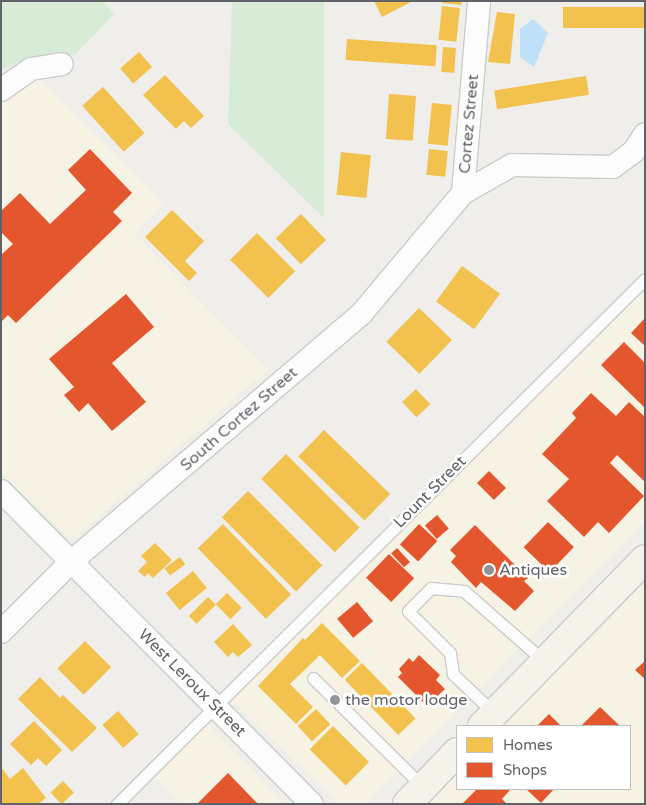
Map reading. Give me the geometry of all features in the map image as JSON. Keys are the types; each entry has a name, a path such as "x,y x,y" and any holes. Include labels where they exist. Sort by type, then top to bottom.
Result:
{"main road":[{"path":"489,720 645,559"},
{"path":"415,796 456,753"}],"street":[{"name":"Cortez Street","path":"463,193 479,1"},
{"path":"1,90 31,69 62,64"},
{"name":"Cortez Street","path":"463,193 512,165 613,167 634,151 645,134"},
{"name":"South Cortez Street","path":"1,632 72,561 362,313 463,193"},
{"name":"West Leroux Street","path":"1,491 312,804"}],"lane":[{"name":"Lount Street","path":"117,804 645,279"},
{"path":"489,720 453,674 450,653 408,611 431,588 464,590 545,662"},
{"path":"313,678 415,796"}],"shaded area":[{"path":"38,76 164,203 134,234 268,369 74,538 67,536 1,471 1,97"},
{"path":"645,275 645,521 364,804 340,804 222,691"},
{"path":"645,583 645,804 426,804 456,774 456,790 631,790 631,725 504,725"},
{"path":"199,715 285,804 181,804 145,767"}],"green space":[{"path":"1,1 102,1 114,14 75,55 22,60 1,70"},
{"path":"232,1 324,1 324,218 228,124"}],"water":[{"path":"533,19 548,33 534,67 520,57 520,29"}],"building: Homes":[{"path":"374,1 413,1 382,17"},
{"path":"442,1 462,1 461,5 442,3"},
{"path":"442,6 460,8 456,42 438,40"},
{"path":"563,7 645,7 645,28 563,28"},
{"path":"497,12 515,14 510,64 488,62"},
{"path":"347,39 437,45 435,66 346,60"},
{"path":"443,47 456,48 454,73 441,72"},
{"path":"139,52 152,67 133,83 120,68"},
{"path":"165,75 204,116 191,128 184,121 176,129 143,95"},
{"path":"586,76 589,95 497,109 494,91"},
{"path":"103,87 144,133 124,152 82,106"},
{"path":"389,94 416,96 413,141 386,139"},
{"path":"432,103 452,105 448,146 428,144"},
{"path":"429,149 448,151 445,177 426,175"},
{"path":"341,152 371,155 366,198 337,195"},
{"path":"172,210 204,241 185,261 197,273 189,281 145,237"},
{"path":"301,214 326,240 301,264 276,238"},
{"path":"257,233 295,271 268,298 230,260"},
{"path":"462,266 500,294 474,329 436,302"},
{"path":"419,308 452,340 419,374 386,342"},
{"path":"416,389 430,404 416,417 402,402"},
{"path":"324,430 390,494 364,521 298,457"},
{"path":"286,454 360,528 335,552 261,479"},
{"path":"248,491 322,565 296,591 222,517"},
{"path":"223,524 291,594 266,619 198,548"},
{"path":"155,543 172,560 153,578 148,573 145,577 138,571 147,562 141,556"},
{"path":"180,557 185,564 170,575 165,568"},
{"path":"193,571 207,588 180,610 166,593"},
{"path":"227,593 242,608 231,619 216,604"},
{"path":"208,597 216,605 197,624 189,616"},
{"path":"322,623 360,661 342,678 320,655 290,684 313,707 296,724 258,686 303,638 305,640"},
{"path":"233,624 252,645 238,657 233,652 228,657 214,642"},
{"path":"85,641 111,667 84,695 57,669"},
{"path":"362,663 415,718 398,735 345,680"},
{"path":"40,677 60,698 63,695 97,728 72,752 18,699"},
{"path":"316,709 330,724 312,741 298,726"},
{"path":"118,711 139,734 123,748 102,725"},
{"path":"34,721 62,750 46,766 38,758 31,765 10,744"},
{"path":"333,726 369,762 346,785 310,749"},
{"path":"1,767 10,779 23,768 46,798 38,804 1,804"},
{"path":"63,781 74,793 61,804 51,793"}],"building: Shops":[{"path":"90,149 132,193 113,212 122,221 16,323 8,315 1,322 1,255 13,244 1,232 1,211 20,193 50,224 86,190 68,170"},
{"path":"126,294 154,327 112,363 146,402 112,431 88,403 79,412 64,395 74,387 49,359"},
{"path":"645,318 645,346 631,333"},
{"path":"624,342 645,363 645,408 601,365"},
{"path":"591,393 616,416 629,402 645,417 645,482 617,455 610,463 644,496 609,533 598,522 584,537 547,501 569,479 542,454 576,418 572,413"},
{"path":"489,471 506,488 494,500 477,483"},
{"path":"437,515 449,529 437,539 425,525"},
{"path":"548,522 574,547 550,572 524,547"},
{"path":"419,524 437,541 418,562 400,544"},
{"name":"Antiques","path":"475,525 528,578 524,581 534,591 515,611 481,582 476,588 451,562 456,556 450,550"},
{"path":"397,548 410,562 404,567 391,553"},
{"path":"389,554 414,578 391,602 366,578"},
{"path":"357,602 373,621 353,638 337,619"},
{"path":"419,655 440,675 436,680 445,689 427,706 398,677 402,673 399,669 409,658 413,662"},
{"path":"645,661 645,679 635,670"},
{"path":"600,707 619,725 582,725"},
{"path":"549,714 560,725 538,725"},
{"path":"228,773 258,804 197,804"},
{"path":"476,790 510,790 502,799 507,804 462,804"},
{"path":"527,790 553,790 541,803"}],"place":[{"name":"Antiques","path":"489,570"},
{"name":"the motor lodge","path":"335,700"}]}
